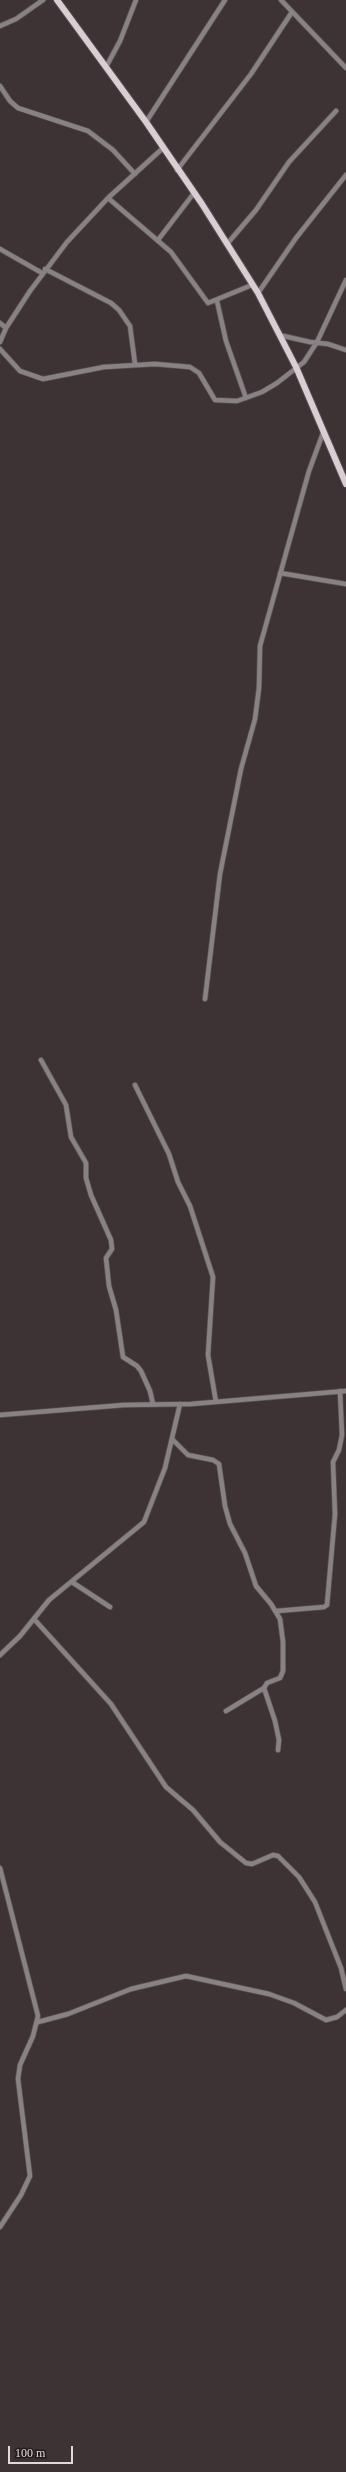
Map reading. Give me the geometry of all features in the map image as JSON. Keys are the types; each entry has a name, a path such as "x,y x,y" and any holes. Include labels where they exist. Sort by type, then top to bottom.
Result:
{"main road":[{"path":"57,0 146,122 177,170 194,193 258,293 296,367 346,484"}],"street":[{"path":"0,26 16,19 43,0"},
{"path":"106,67 120,42 136,0"},
{"path":"146,122 225,0"},
{"path":"281,0 346,68"},
{"path":"177,170 251,74 292,12"},
{"path":"0,86 10,101 18,108 88,131 113,150 135,174"},
{"path":"227,244 256,210 289,162 336,111"},
{"path":"0,342 6,328 44,271 108,198 163,148"},
{"path":"258,293 296,238 346,176"},
{"path":"158,240 194,193"},
{"path":"108,198 171,252 205,301 210,303 217,301 252,285"},
{"path":"0,249 111,303 119,310 130,326 135,364"},
{"path":"0,350 20,371 43,379 104,367 135,364 190,367 199,373 215,400 225,402 246,398 277,383 304,362 317,342 346,280"},
{"path":"217,301 226,341 246,398"},
{"path":"0,323 6,328"},
{"path":"279,335 317,342 346,350"},
{"path":"205,999 220,874 241,769 255,719 259,688 260,646 308,471 323,433"},
{"path":"280,573 346,584"},
{"path":"41,1060 66,1105 72,1137 86,1163 86,1178 91,1195 111,1240 112,1250 106,1258 109,1286 116,1310 123,1357 137,1366 141,1371 150,1391 153,1404"},
{"path":"135,1085 169,1154 178,1182 199,1227 210,1266 213,1286 208,1355 216,1402"},
{"path":"0,1415 153,1404 216,1402 343,1391 342,1435 339,1450 333,1462 336,1514 327,1605 324,1608 277,1611"},
{"path":"0,1655 49,1600 144,1522 165,1468 180,1404"},
{"path":"172,1439 188,1455 213,1460 219,1464 225,1506 230,1524 244,1553 256,1586 277,1611 283,1637 283,1671 280,1678 267,1683 264,1688 226,1711"},
{"path":"72,1582 110,1607"},
{"path":"34,1618 111,1704 166,1787 193,1810 217,1840 246,1863 252,1864 268,1856 278,1856 299,1877 315,1902 341,1968 346,1989"},
{"path":"264,1688 275,1721 278,1750"},
{"path":"0,1868 38,2016 38,2022 20,2065 18,2079 30,2176 21,2195 0,2227"},
{"path":"38,2022 68,2014 131,1989 186,1976 269,1994 294,2003 326,2020 338,2017 346,2010"}]}
